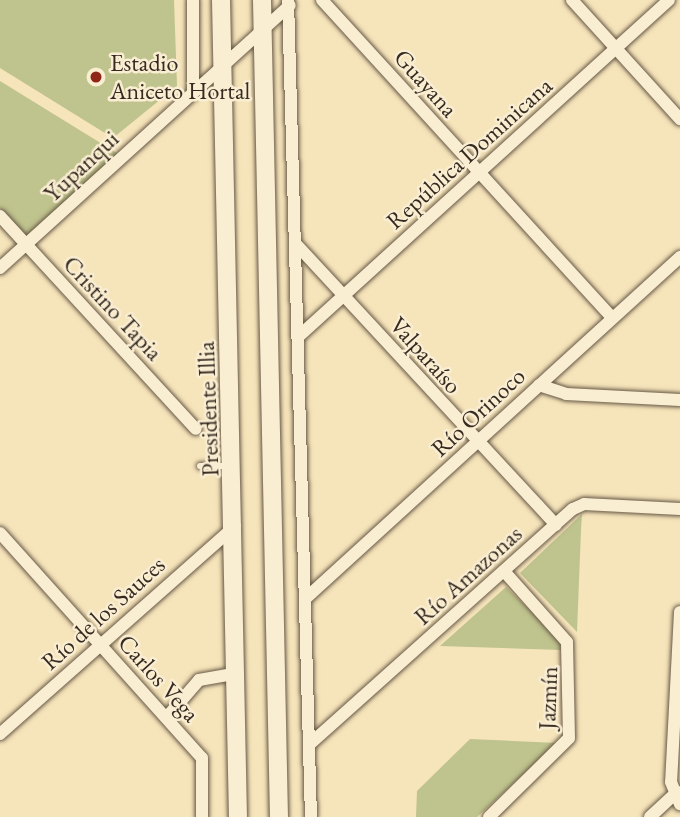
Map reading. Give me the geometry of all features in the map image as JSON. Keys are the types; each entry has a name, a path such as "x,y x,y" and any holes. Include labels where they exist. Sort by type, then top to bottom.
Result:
{"main road":[{"name":"Presidente Illia","path":"220,0 236,526 238,817"},
{"path":"262,0 279,817"}],"street":[{"path":"193,0 193,91"},
{"name":"Guayana","path":"322,0 612,318"},
{"path":"572,0 680,119"},
{"name":"República Dominicana","path":"298,337 669,0"},
{"path":"291,2 311,817"},
{"name":"Yupanqui","path":"0,268 193,91 262,32 291,2"},
{"name":"Cristino Tapia","path":"0,216 196,429"},
{"name":"Valparaíso","path":"295,243 556,525"},
{"name":"Río Orinoco","path":"305,599 680,257"},
{"path":"539,384 566,394 680,400"},
{"name":"Río Amazonas","path":"311,743 556,525 584,504 680,509"},
{"name":"Río de los Sauces","path":"0,734 236,526"},
{"name":"Carlos Vega","path":"0,533 202,758 202,817"},
{"name":"Jazmín","path":"489,817 569,738 568,642 505,571"},
{"path":"650,817 678,796 680,612"},
{"path":"167,717 199,680 237,673"}],"lane":[{"path":"200,466 234,466"}],"green space":[{"name":"Estadio Aniceto Hortal","path":"0,0 174,0 177,86 113,138 0,68"},
{"path":"0,81 120,155 26,238 0,208"},
{"path":"582,514 581,530 577,632 520,573"},
{"path":"506,587 560,639 561,650 440,646"},
{"path":"470,739 557,743 477,817 416,817 417,791"}],"place":[{"name":"Estadio Aniceto Hortal","path":"96,77"}]}
